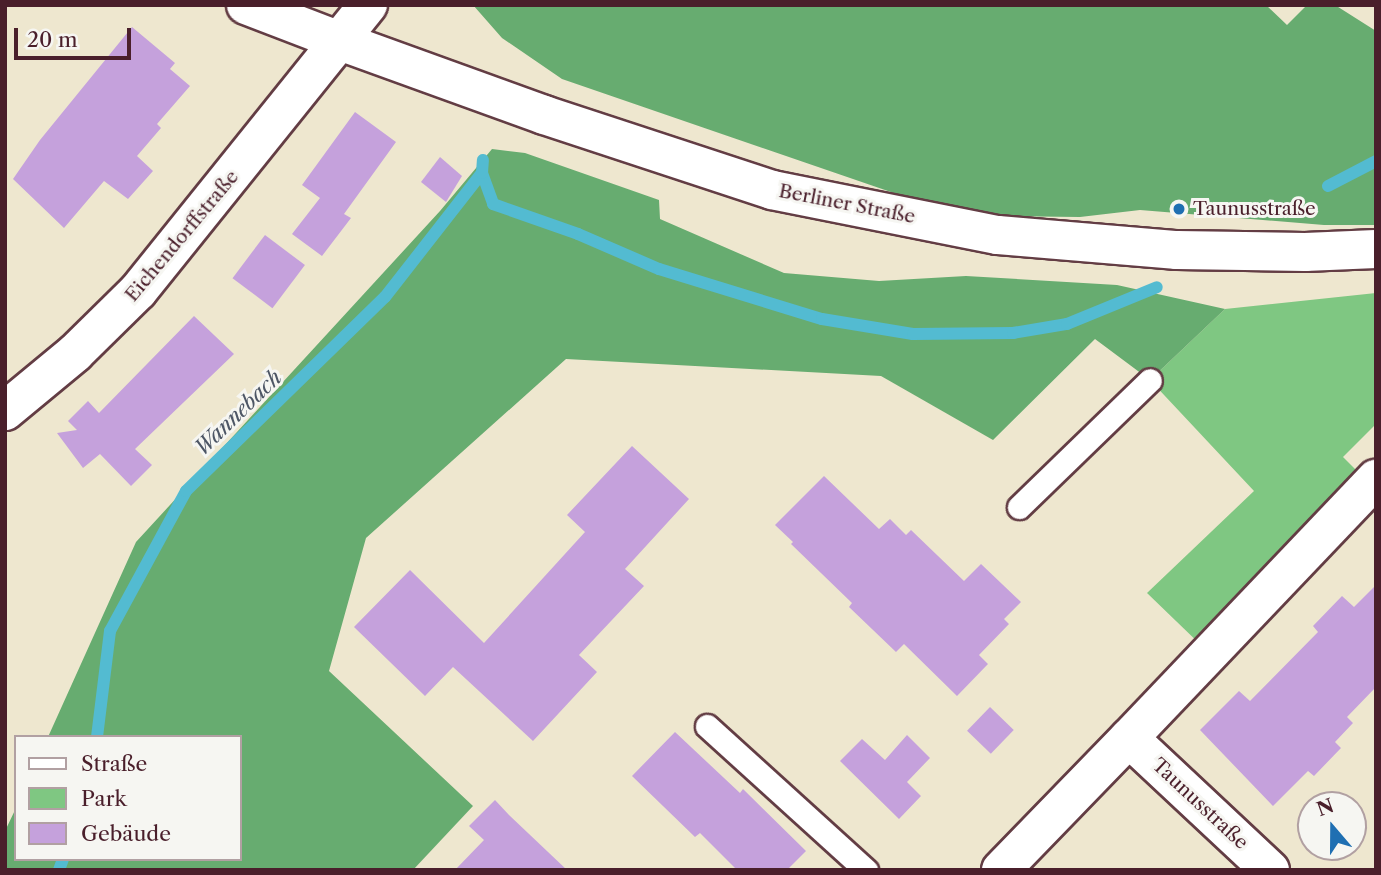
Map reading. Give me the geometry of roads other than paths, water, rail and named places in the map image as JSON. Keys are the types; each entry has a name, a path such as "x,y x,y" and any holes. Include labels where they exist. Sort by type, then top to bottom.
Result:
{"street":[{"name":"Berliner Straße","path":"246,5 544,115 772,190 998,235 1177,250 1306,252 1376,249"},
{"name":"Eichendorffstraße","path":"5,411 75,353 138,291 368,5"},
{"path":"1001,870 1376,479"},
{"name":"Taunusstraße","path":"1129,738 1270,870"}],"lane":[{"path":"1019,507 1150,380"},
{"path":"707,726 866,870"}],"waterway":[{"name":"Wannebach","path":"97,735 110,631 186,491 385,297 482,173 483,160"},
{"path":"1328,186 1376,161"},
{"path":"482,173 493,204 578,234 659,269 822,319 913,334 1013,333 1067,324 1157,287"},
{"name":"Wannebach","path":"59,870 62,861"}],"place":[{"name":"Taunusstraße","path":"1179,209"}]}
